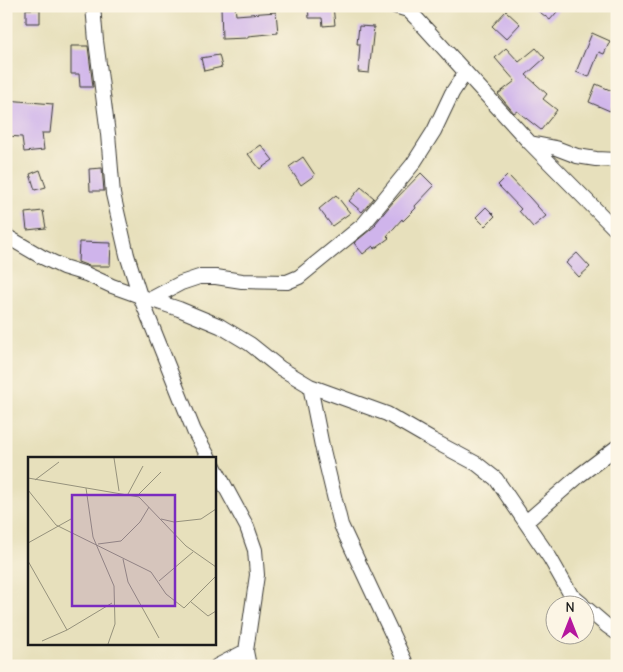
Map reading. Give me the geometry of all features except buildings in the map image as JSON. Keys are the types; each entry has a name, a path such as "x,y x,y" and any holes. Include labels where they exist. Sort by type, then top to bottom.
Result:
{"street":[{"path":"93,6 108,134 112,194 127,255 145,298 194,431 208,457"},
{"path":"395,6 408,10 417,19 530,143 617,231"},
{"path":"145,298 199,277 216,277 242,281 287,282 299,277 363,225 413,164 434,131 452,93 465,72"},
{"path":"530,143 556,148 577,156 617,160"},
{"path":"6,236 63,267 180,309 220,326 250,344 280,368 310,386 388,414 477,464 496,479 550,558 570,594"},
{"path":"310,386 341,524 407,666"},
{"path":"526,522 617,447"},
{"path":"215,468 247,527 255,550 257,575 246,651 249,666"},
{"path":"596,617 617,634"},
{"path":"217,666 246,651"}]}
